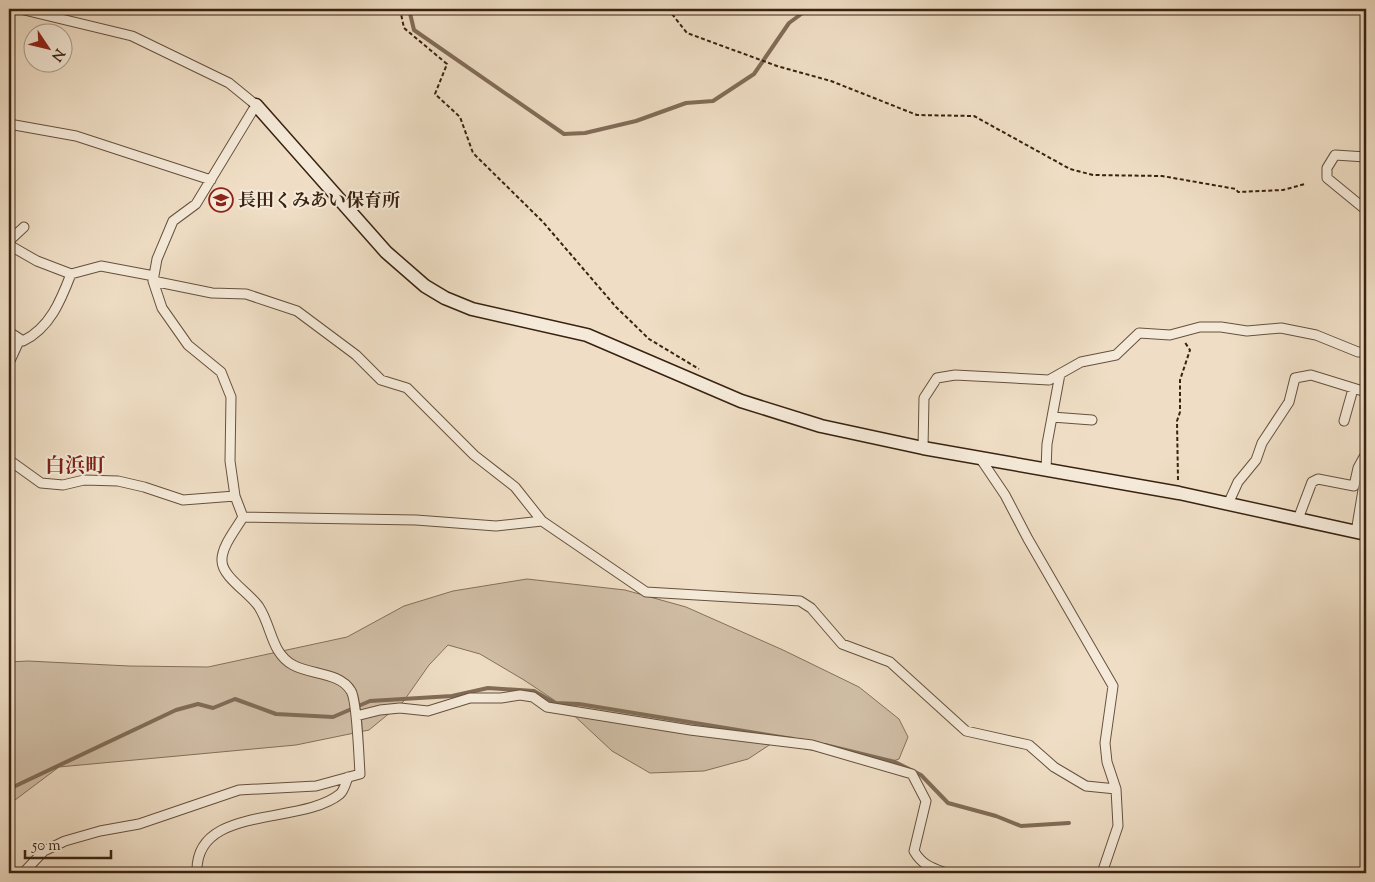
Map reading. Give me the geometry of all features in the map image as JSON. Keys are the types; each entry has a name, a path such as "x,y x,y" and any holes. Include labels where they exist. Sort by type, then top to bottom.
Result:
{"street":[{"path":"20,9 132,36 228,83 256,105 386,252 425,286 472,309 587,335 741,401 812,424 923,448 1179,493 1361,533 1366,472"},
{"path":"244,517 236,496 230,461 231,397 221,372 188,345 162,308 154,278 157,260 173,221 196,204 256,105"},
{"path":"9,124 76,136 211,180"},
{"path":"1366,157 1335,155 1327,168 1327,178 1366,210"},
{"path":"9,241 24,227"},
{"path":"9,246 37,261 71,274 101,266 212,293 246,294 297,311 356,355 381,380 406,388 474,455 515,487 542,521 646,592 800,601 811,608 842,644 890,662 966,731 1029,745 1054,767 1086,786 1116,789"},
{"path":"9,332 23,341 35,335 59,306 71,274"},
{"path":"923,448 924,398 937,378 955,375 1049,380 1082,362 1116,355 1138,333 1170,335 1200,327 1220,327 1247,331 1281,328 1316,335 1358,352 1366,352"},
{"path":"9,363 20,339"},
{"path":"1046,470 1047,444 1060,374"},
{"path":"1228,504 1238,482 1256,460 1262,443 1289,402 1295,378 1311,375 1366,392"},
{"path":"1344,421 1353,389"},
{"path":"1052,417 1092,420"},
{"path":"1298,519 1312,482 1318,479 1354,486 1358,468 1364,457"},
{"path":"980,458 1005,495 1028,539 1114,686 1105,743 1107,762 1116,789 1118,826 1102,873"},
{"path":"9,460 41,483 63,484 84,480 118,481 144,487 183,500 236,496"},
{"path":"244,517 406,520 496,526 542,521"},
{"path":"23,873 44,852 65,841 91,833 139,824 240,790 316,786 360,774 356,714 352,692 340,679 309,672 292,665 274,646 259,607 223,569 221,560 226,546 244,517"},
{"path":"356,714 400,708 428,711 470,698 501,698 520,694 533,697 547,707 690,730 812,746 912,774 926,801 914,852 926,866 946,873"},
{"path":"197,873 196,859 205,842 219,830 322,804 341,794 348,777"},
{"path":"440,873 470,873"}],"path":[{"path":"400,9 404,28 447,64 435,94 460,117 473,153 543,222 623,314 649,339 699,368 704,386"},
{"path":"668,9 687,33 756,58 831,81 917,115 974,116 1070,169 1093,174 1162,176 1236,190 1238,192 1284,190 1305,184"},
{"path":"1179,333 1190,350 1180,380 1180,412 1177,421 1179,493"}],"shaded area":[{"path":"527,579 625,590 686,607 783,650 859,687 899,719 908,737 899,759 879,766 848,756 805,749 780,738 748,759 704,771 650,773 612,751 566,708 524,680 480,654 448,645 429,665 403,702 369,730 296,745 59,767 15,800 9,801 9,662 208,667 347,637 404,606 453,591"}],"waterway":[{"path":"409,9 414,30 564,134 585,133 636,121 686,103 713,101 754,74 789,23 808,9"},
{"path":"9,789 176,710 198,704 213,708 235,699 276,714 333,717 370,701 452,696 488,688 534,691 555,703 579,704 793,739"},
{"path":"825,745 895,762 921,775 948,803 996,816 1021,826 1069,823"}],"place":[{"name":"長田くみあい保育所","path":"221,200"}],"district":[{"name":"白浜町","path":"75,465"}]}
